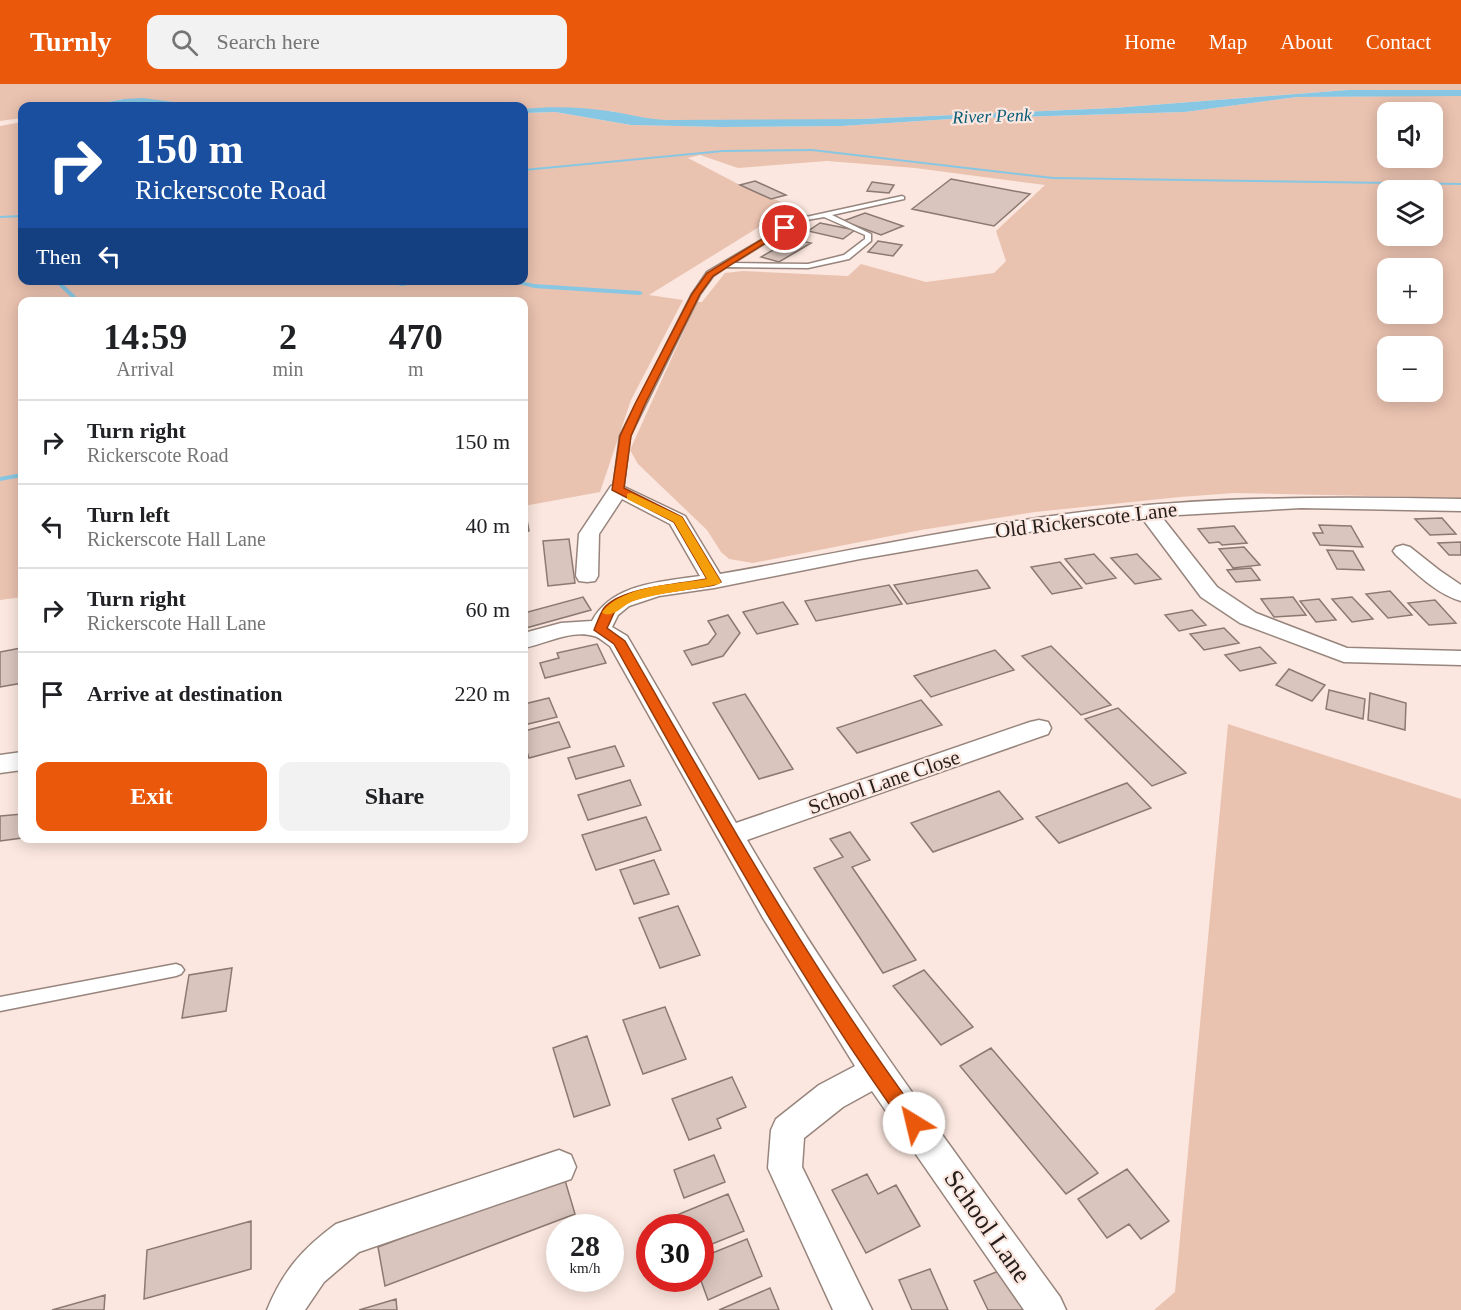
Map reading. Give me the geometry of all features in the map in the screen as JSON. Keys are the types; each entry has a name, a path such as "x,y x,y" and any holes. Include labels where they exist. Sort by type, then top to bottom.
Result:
{"street":[{"path":"587,576 589,534 618,490 678,519 714,582"},
{"name":"Old Rickerscote Lane","path":"600,630 609,610 622,600 644,593 714,582 856,552 1147,511 1249,504 1461,505"},
{"path":"1147,511 1209,592 1248,618 1344,654 1436,659 1461,658"},
{"path":"1403,550 1431,575 1461,594"},
{"path":"528,639 567,629 584,627 600,630"},
{"name":"School Lane","path":"600,630 619,641 729,836 797,949 876,1072 1047,1310"},
{"name":"School Lane Close","path":"729,836 1039,728"},
{"path":"0,764 18,762"},
{"path":"853,1310 785,1168 788,1130 831,1096 876,1072"},
{"path":"286,1310 290,1298 326,1252 349,1237 559,1167"}],"lane":[{"path":"618,490 626,436 696,294 710,274 800,220 826,215 844,208 871,206 902,198"},
{"path":"724,266 808,266 846,257 869,240 868,234 826,215"},
{"path":"0,1004 176,970"}],"shaded area":[{"path":"0,84 1461,84 1461,90 1348,90 1113,108 861,119 731,122 649,120 611,111 528,109 528,102 174,102 124,99 108,102 18,102 18,119 0,121"},
{"path":"1461,96 1461,498 1234,493 1180,497 1035,512 921,530 753,563 729,559 721,552 707,530 638,464 630,450 697,302 702,302 725,273 743,271 848,276 861,264 926,282 994,273 1006,261 996,231 1045,185 915,168 827,161 738,168 700,155 688,158 740,185 798,209 784,221 759,227 649,295 683,300 631,400 600,492 528,505 528,297 18,297 18,598 0,600 0,126 18,123 18,285 528,285 528,113 555,112 631,125 720,127 842,126 951,119 1185,112 1297,97"},
{"path":"1228,724 1461,799 1461,1310 1154,1310 1175,1292"}],"water":[{"name":"River Penk","path":"1348,90 1461,90 1461,96 1297,97 1185,112 951,119 842,126 631,125 555,112 528,113 528,109 566,107 609,111 662,120 861,119 1113,108"},
{"path":"143,98 174,102 108,102"}],"building":[{"path":"951,179 1030,194 994,226 912,209"},
{"path":"755,181 786,195 771,199 740,185"},
{"path":"872,182 894,185 889,193 867,191"},
{"path":"865,213 903,226 881,235 843,221"},
{"path":"820,223 855,230 843,239 808,231"},
{"path":"792,239 811,243 779,262 761,257"},
{"path":"878,241 902,245 893,256 868,252"},
{"path":"1442,518 1456,534 1430,535 1415,519"},
{"path":"1319,525 1351,526 1363,547 1320,545 1313,533 1323,533"},
{"path":"1234,526 1247,543 1222,545 1219,542 1209,543 1198,529"},
{"path":"569,539 575,583 548,586 543,541"},
{"path":"1461,542 1461,555 1449,555 1438,543"},
{"path":"1244,547 1260,565 1233,568 1219,549"},
{"path":"1327,550 1353,551 1364,570 1337,569"},
{"path":"1094,554 1116,578 1086,584 1065,559"},
{"path":"1137,554 1161,579 1135,584 1111,558"},
{"path":"1060,562 1082,588 1052,594 1031,567"},
{"path":"1251,568 1260,580 1236,582 1227,570"},
{"path":"977,570 990,588 907,604 894,585"},
{"path":"889,585 902,604 816,621 805,601"},
{"path":"1390,591 1412,615 1388,618 1366,594"},
{"path":"583,597 591,610 528,627 528,612"},
{"path":"1293,597 1306,615 1274,617 1261,599"},
{"path":"1352,597 1373,619 1352,622 1332,599"},
{"path":"1319,599 1336,620 1316,622 1300,601"},
{"path":"1435,600 1456,623 1429,625 1408,603"},
{"path":"783,602 798,624 757,634 743,612"},
{"path":"1192,610 1206,625 1179,631 1165,615"},
{"path":"728,615 740,633 723,656 692,665 684,651 708,644 716,634 708,621"},
{"path":"1224,628 1239,643 1204,650 1190,634"},
{"path":"597,644 606,663 545,678 540,663 559,658 557,653"},
{"path":"1051,646 1111,705 1081,715 1022,656"},
{"path":"1260,647 1276,663 1240,671 1225,655"},
{"path":"18,649 18,684 0,687 0,652"},
{"path":"995,650 1014,670 931,697 914,676"},
{"path":"1289,669 1325,685 1312,701 1276,685"},
{"path":"1329,690 1365,699 1363,719 1326,709"},
{"path":"1370,693 1406,703 1405,730 1368,720"},
{"path":"745,694 793,769 759,779 713,703"},
{"path":"549,698 557,717 528,724 528,703"},
{"path":"921,700 942,725 857,753 837,728"},
{"path":"1118,708 1186,773 1152,786 1085,719"},
{"path":"559,722 570,747 529,758 528,730"},
{"path":"615,746 624,766 576,779 568,758"},
{"path":"630,780 641,805 588,820 578,795"},
{"path":"1127,783 1151,808 1059,843 1036,817"},
{"path":"999,791 1023,819 933,852 911,823"},
{"path":"18,814 18,839 0,841 0,816"},
{"path":"646,817 661,850 596,870 582,835"},
{"path":"850,832 870,860 852,867 916,960 883,973 814,868 843,857 830,839"},
{"path":"654,860 669,894 634,904 620,870"},
{"path":"678,906 700,955 660,968 639,918"},
{"path":"232,968 226,1011 182,1018 189,975"},
{"path":"924,970 973,1027 941,1045 893,986"},
{"path":"665,1007 686,1059 643,1074 623,1020"},
{"path":"587,1036 610,1105 574,1117 553,1048"},
{"path":"991,1048 1098,1173 1066,1194 960,1066"},
{"path":"732,1077 746,1107 717,1119 721,1128 689,1140 672,1099"},
{"path":"714,1155 725,1182 684,1198 674,1170"},
{"path":"1127,1169 1169,1221 1141,1239 1129,1224 1107,1238 1078,1199"},
{"path":"867,1174 878,1194 896,1185 920,1226 866,1253 832,1190"},
{"path":"564,1177 575,1214 546,1214 546,1225 385,1286 378,1247"},
{"path":"728,1194 744,1231 714,1243 714,1214 679,1214"},
{"path":"251,1221 251,1269 144,1299 147,1250"},
{"path":"747,1239 762,1276 708,1300 705,1292 714,1292 714,1252"},
{"path":"1006,1268 1028,1310 988,1310 974,1281"},
{"path":"930,1269 948,1310 912,1310 899,1280"},
{"path":"770,1288 779,1310 719,1310"},
{"path":"105,1295 104,1310 52,1310"},
{"path":"396,1299 397,1310 359,1310"}],"waterway":[{"path":"528,170 723,151 812,150 1053,178 1461,184"},
{"path":"0,217 18,216"},
{"path":"61,285 74,297"},
{"path":"528,285 640,293"},
{"path":"0,479 18,476"}],"slow traffic":[{"path":"608,612 622,600 644,593 714,582 678,519 631,496"}],"route":[{"path":"785,228 710,274 696,294 626,436 618,490 678,519 714,582 644,593 622,600 609,610 600,630 619,641 729,836 797,949 876,1072 914,1123"}]}
